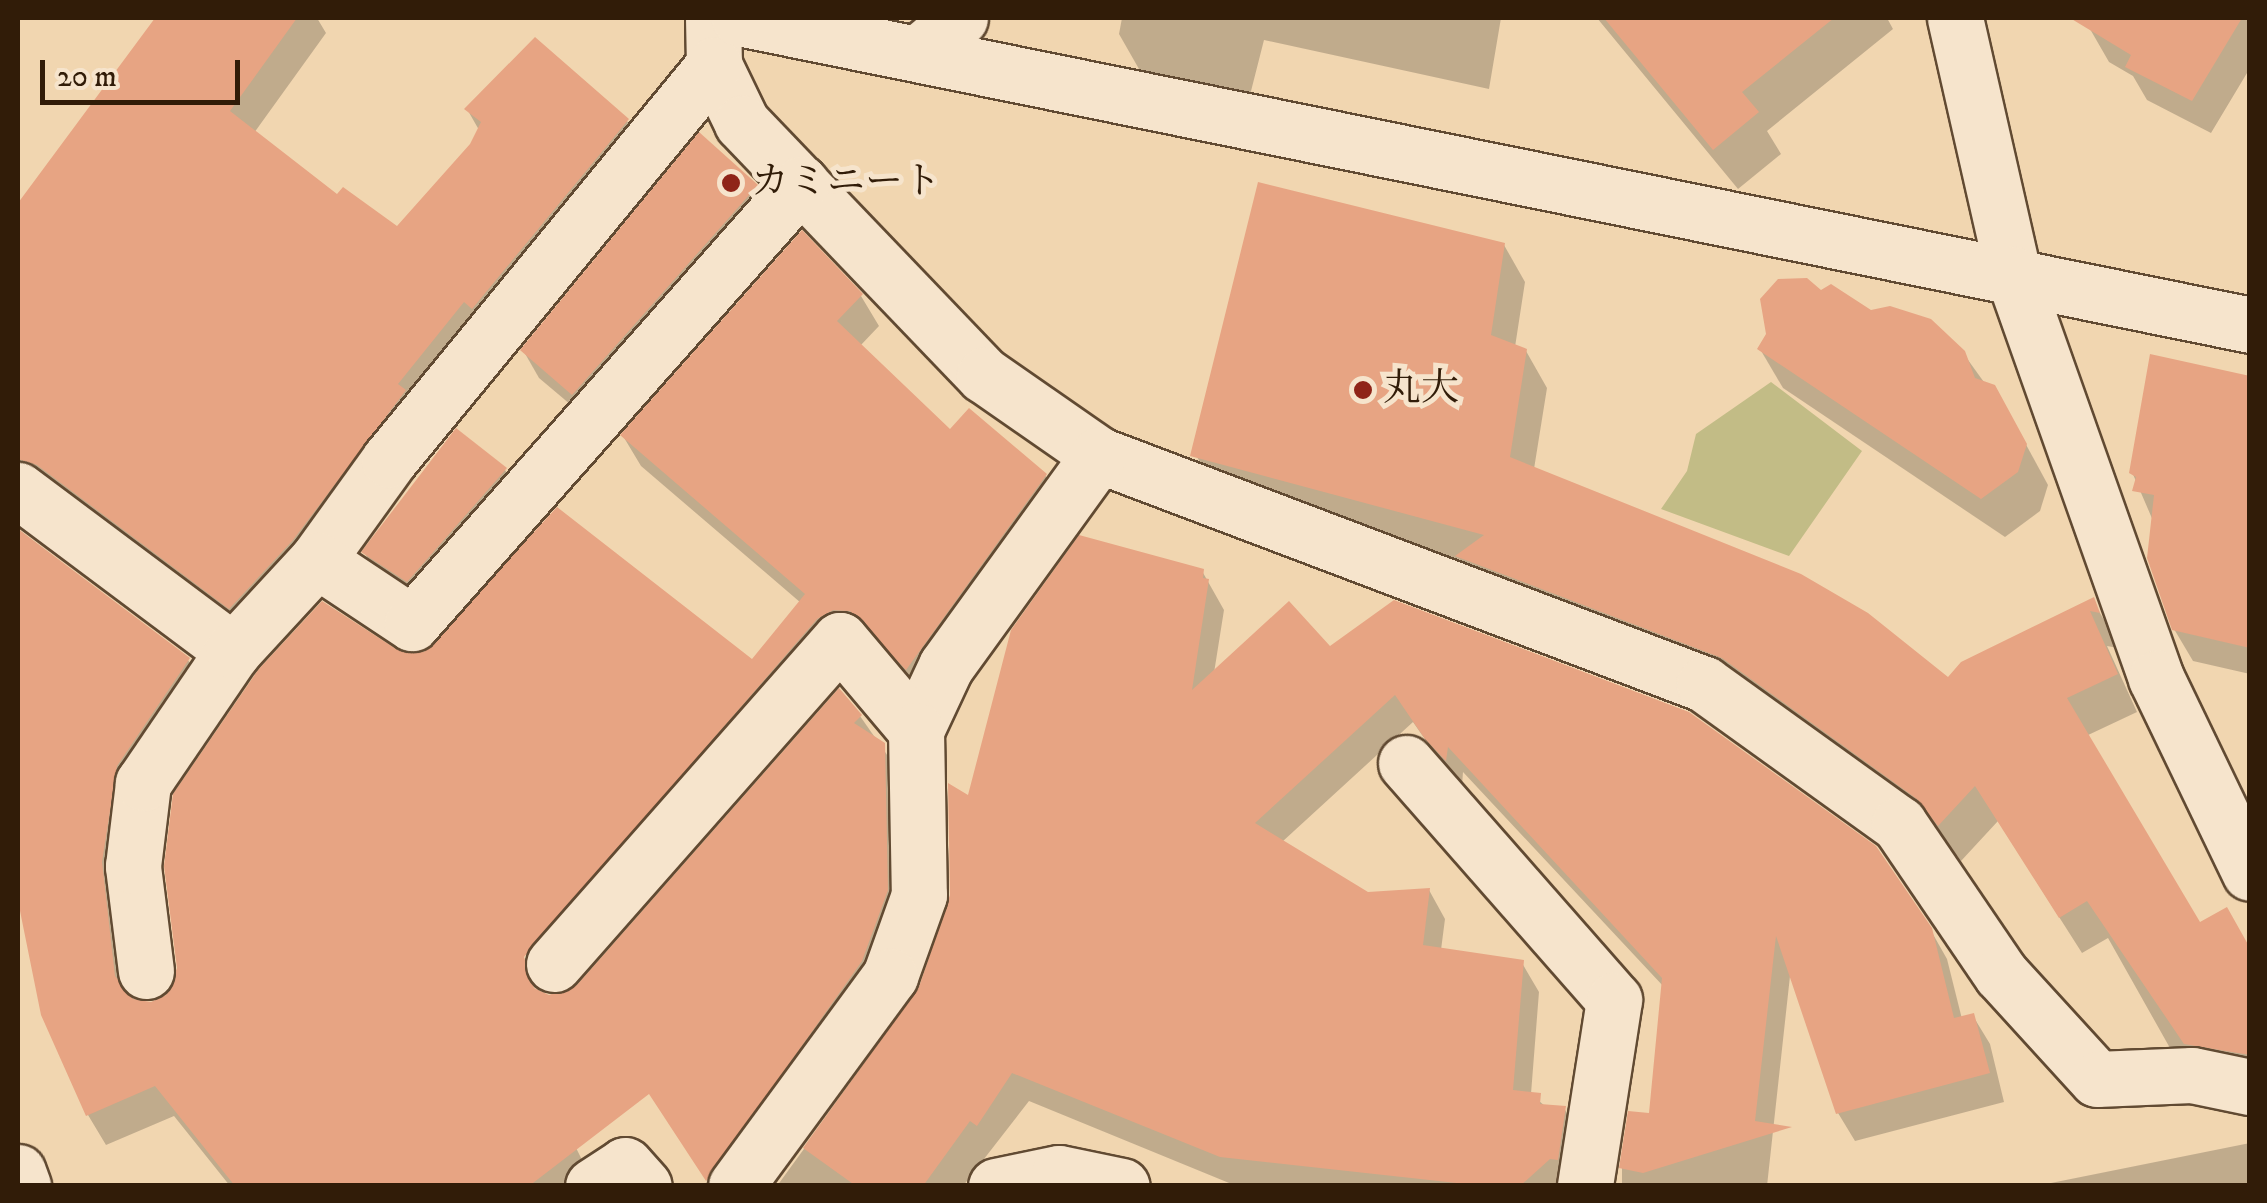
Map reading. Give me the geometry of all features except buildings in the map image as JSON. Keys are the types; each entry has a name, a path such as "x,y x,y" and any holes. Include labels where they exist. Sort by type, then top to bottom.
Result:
{"street":[{"path":"740,18 940,34 2250,325"},
{"path":"1954,18 2014,274 2156,678 2250,873"},
{"path":"713,41 742,122 984,376 1099,456 1704,684 1899,824 2001,974 2097,1079 2192,1075 2250,1087"},
{"path":"146,970 132,866 143,783 234,651 317,560 400,445 713,41"},
{"path":"317,560 412,623 801,184"},
{"path":"736,1186 890,976 919,895 916,730 946,666 1099,456"},
{"path":"18,490 234,651"},
{"path":"554,964 840,640 916,730"},
{"path":"1406,763 1614,1000 1585,1186"},
{"path":"593,1186 626,1165 644,1186"},
{"path":"18,1172 23,1186"},
{"path":"996,1186 1059,1173 1122,1186"}],"shaded area":[{"path":"1771,382 1862,451 1789,556 1661,509 1687,471 1696,434"}],"place":[{"name":"カミニート","path":"731,183"},
{"name":"丸大","path":"1363,390"}]}
